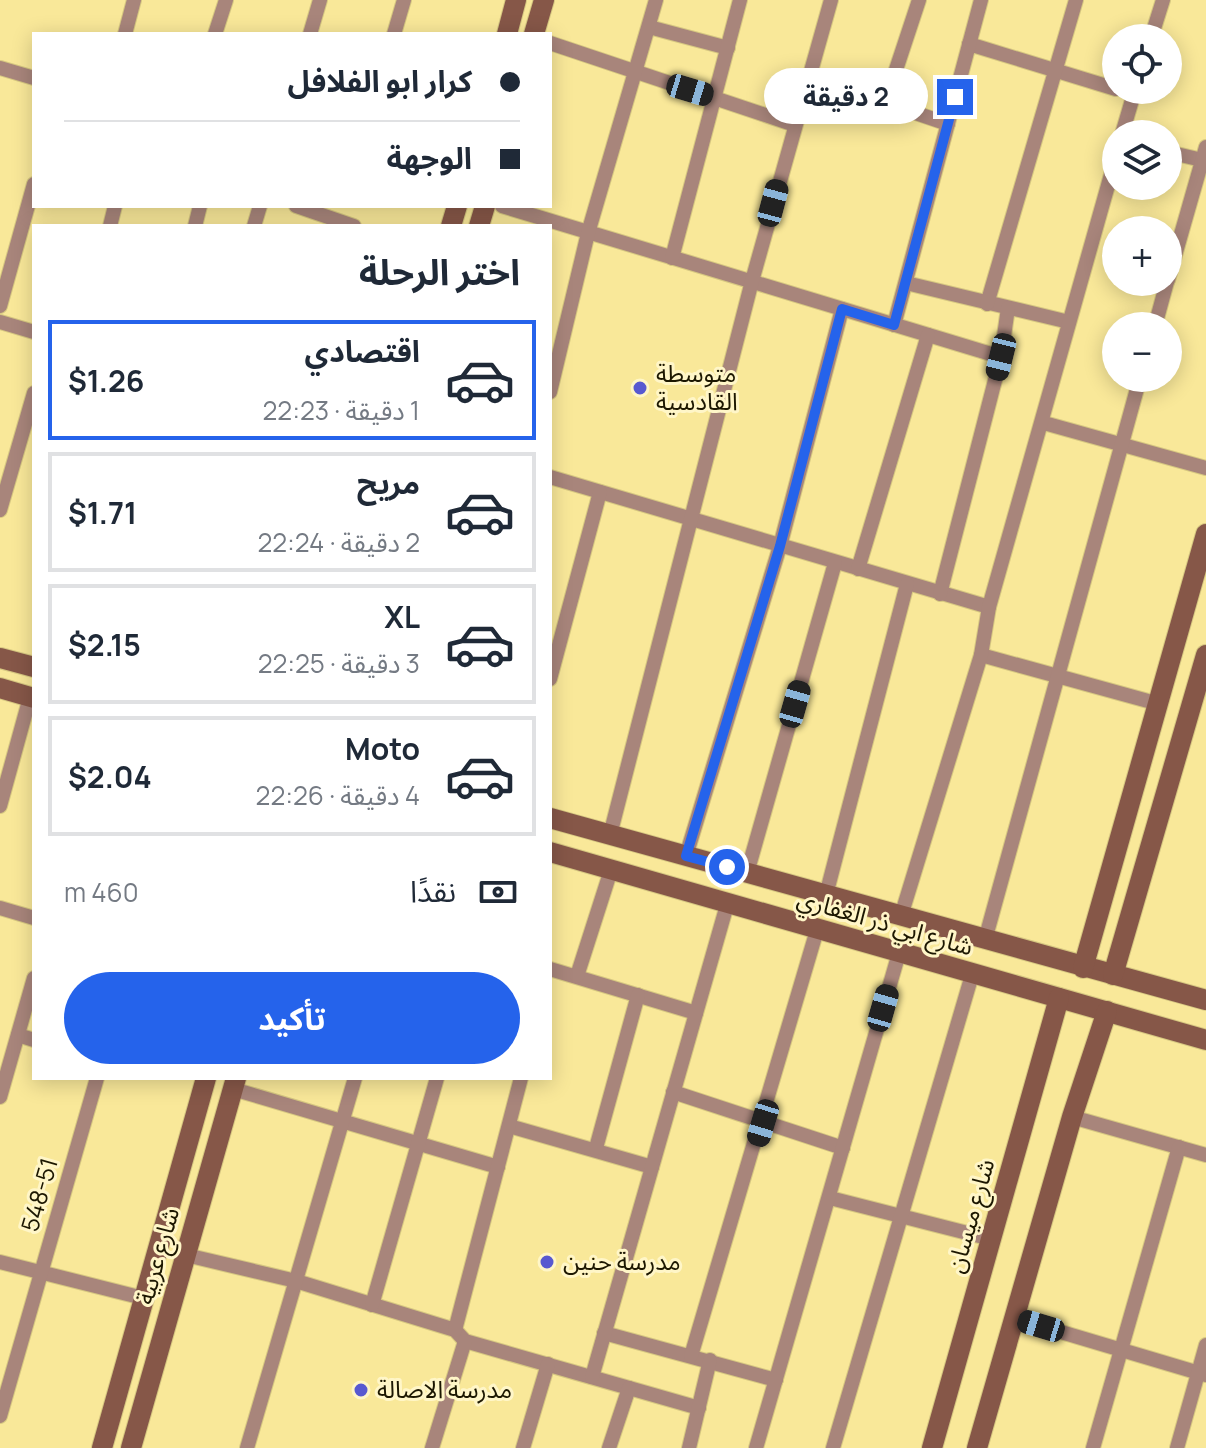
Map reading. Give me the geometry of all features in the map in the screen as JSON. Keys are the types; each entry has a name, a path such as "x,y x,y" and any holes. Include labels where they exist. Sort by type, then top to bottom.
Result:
{"main road":[{"path":"508,32 516,0"},
{"path":"535,32 544,0"},
{"path":"1083,968 1206,534"},
{"path":"0,658 32,666"},
{"path":"1113,975 1205,663"},
{"path":"0,688 32,697"},
{"name":"شارع ابي ذر الغفاري","path":"552,819 1206,1000"},
{"name":"شارع ابي ذر الغفاري","path":"552,853 1206,1040"},
{"path":"764,915 774,881"},
{"name":"شارع ميسان","path":"932,1448 1059,998"},
{"path":"977,1448 1072,1117 1107,1011"},
{"name":"شارع عربية","path":"102,1448 205,1080"},
{"name":"شارع عربية","path":"131,1448 235,1084"}],"street":[{"path":"126,32 134,0"},
{"path":"216,32 226,0"},
{"path":"311,32 320,0"},
{"path":"395,32 404,0"},
{"path":"552,384 588,233 656,0"},
{"path":"672,258 740,0"},
{"path":"610,835 752,281 831,0"},
{"path":"885,103 919,0"},
{"path":"894,325 981,0"},
{"path":"987,304 1076,0"},
{"path":"1155,24 1163,0"},
{"path":"649,27 728,48"},
{"path":"552,44 795,125"},
{"path":"969,44 1102,84"},
{"path":"0,68 32,77"},
{"path":"810,77 948,124"},
{"path":"1182,154 1205,156 1182,234"},
{"path":"0,306 32,191"},
{"path":"901,916 981,655 989,607 1044,423 1104,200"},
{"path":"301,208 342,224"},
{"path":"508,208 1001,357"},
{"path":"906,283 1069,322"},
{"path":"940,594 1001,357 1008,308"},
{"path":"686,856 780,546 842,309"},
{"path":"0,322 32,331"},
{"path":"858,569 928,335"},
{"path":"985,940 1136,392"},
{"path":"0,510 32,400"},
{"path":"1044,423 1206,468"},
{"path":"552,478 989,607"},
{"path":"552,672 600,492"},
{"path":"747,873 835,563"},
{"path":"826,895 907,584"},
{"path":"981,655 1159,704"},
{"path":"0,806 32,697"},
{"path":"577,976 611,870"},
{"path":"592,1377 727,905"},
{"path":"0,908 32,917"},
{"path":"691,1356 763,1123 817,930"},
{"path":"756,1448 899,953"},
{"path":"552,970 696,1013"},
{"path":"833,1448 972,975"},
{"path":"0,1097 32,985"},
{"path":"596,1148 638,995"},
{"path":"18,1035 32,1039"},
{"name":"548-51","path":"0,1416 96,1080"},
{"path":"247,1448 354,1080"},
{"path":"372,1305 436,1080"},
{"path":"432,1448 520,1080"},
{"path":"235,1084 342,1123 498,1167"},
{"path":"673,1092 843,1148"},
{"path":"1072,1117 1206,1155"},
{"path":"509,1126 596,1148 652,1167"},
{"path":"1093,1448 1179,1147"},
{"path":"830,1198 991,1239"},
{"path":"186,1255 296,1281 548,1364 699,1408"},
{"path":"0,1262 143,1298"},
{"path":"1014,1318 1202,1374"},
{"path":"604,1333 776,1380"},
{"path":"1177,1448 1202,1374 1206,1345"},
{"path":"689,1448 710,1360"},
{"path":"523,1448 548,1364"},
{"path":"609,1448 629,1388"}],"place":[{"name":"متوسطة القادسية","path":"640,388"},
{"name":"مدرسة حنين","path":"547,1262"},
{"name":"مدرسة الاصالة","path":"361,1390"}],"route":[{"path":"727,867 686,856 780,546 842,309 894,325 955,97"}]}
